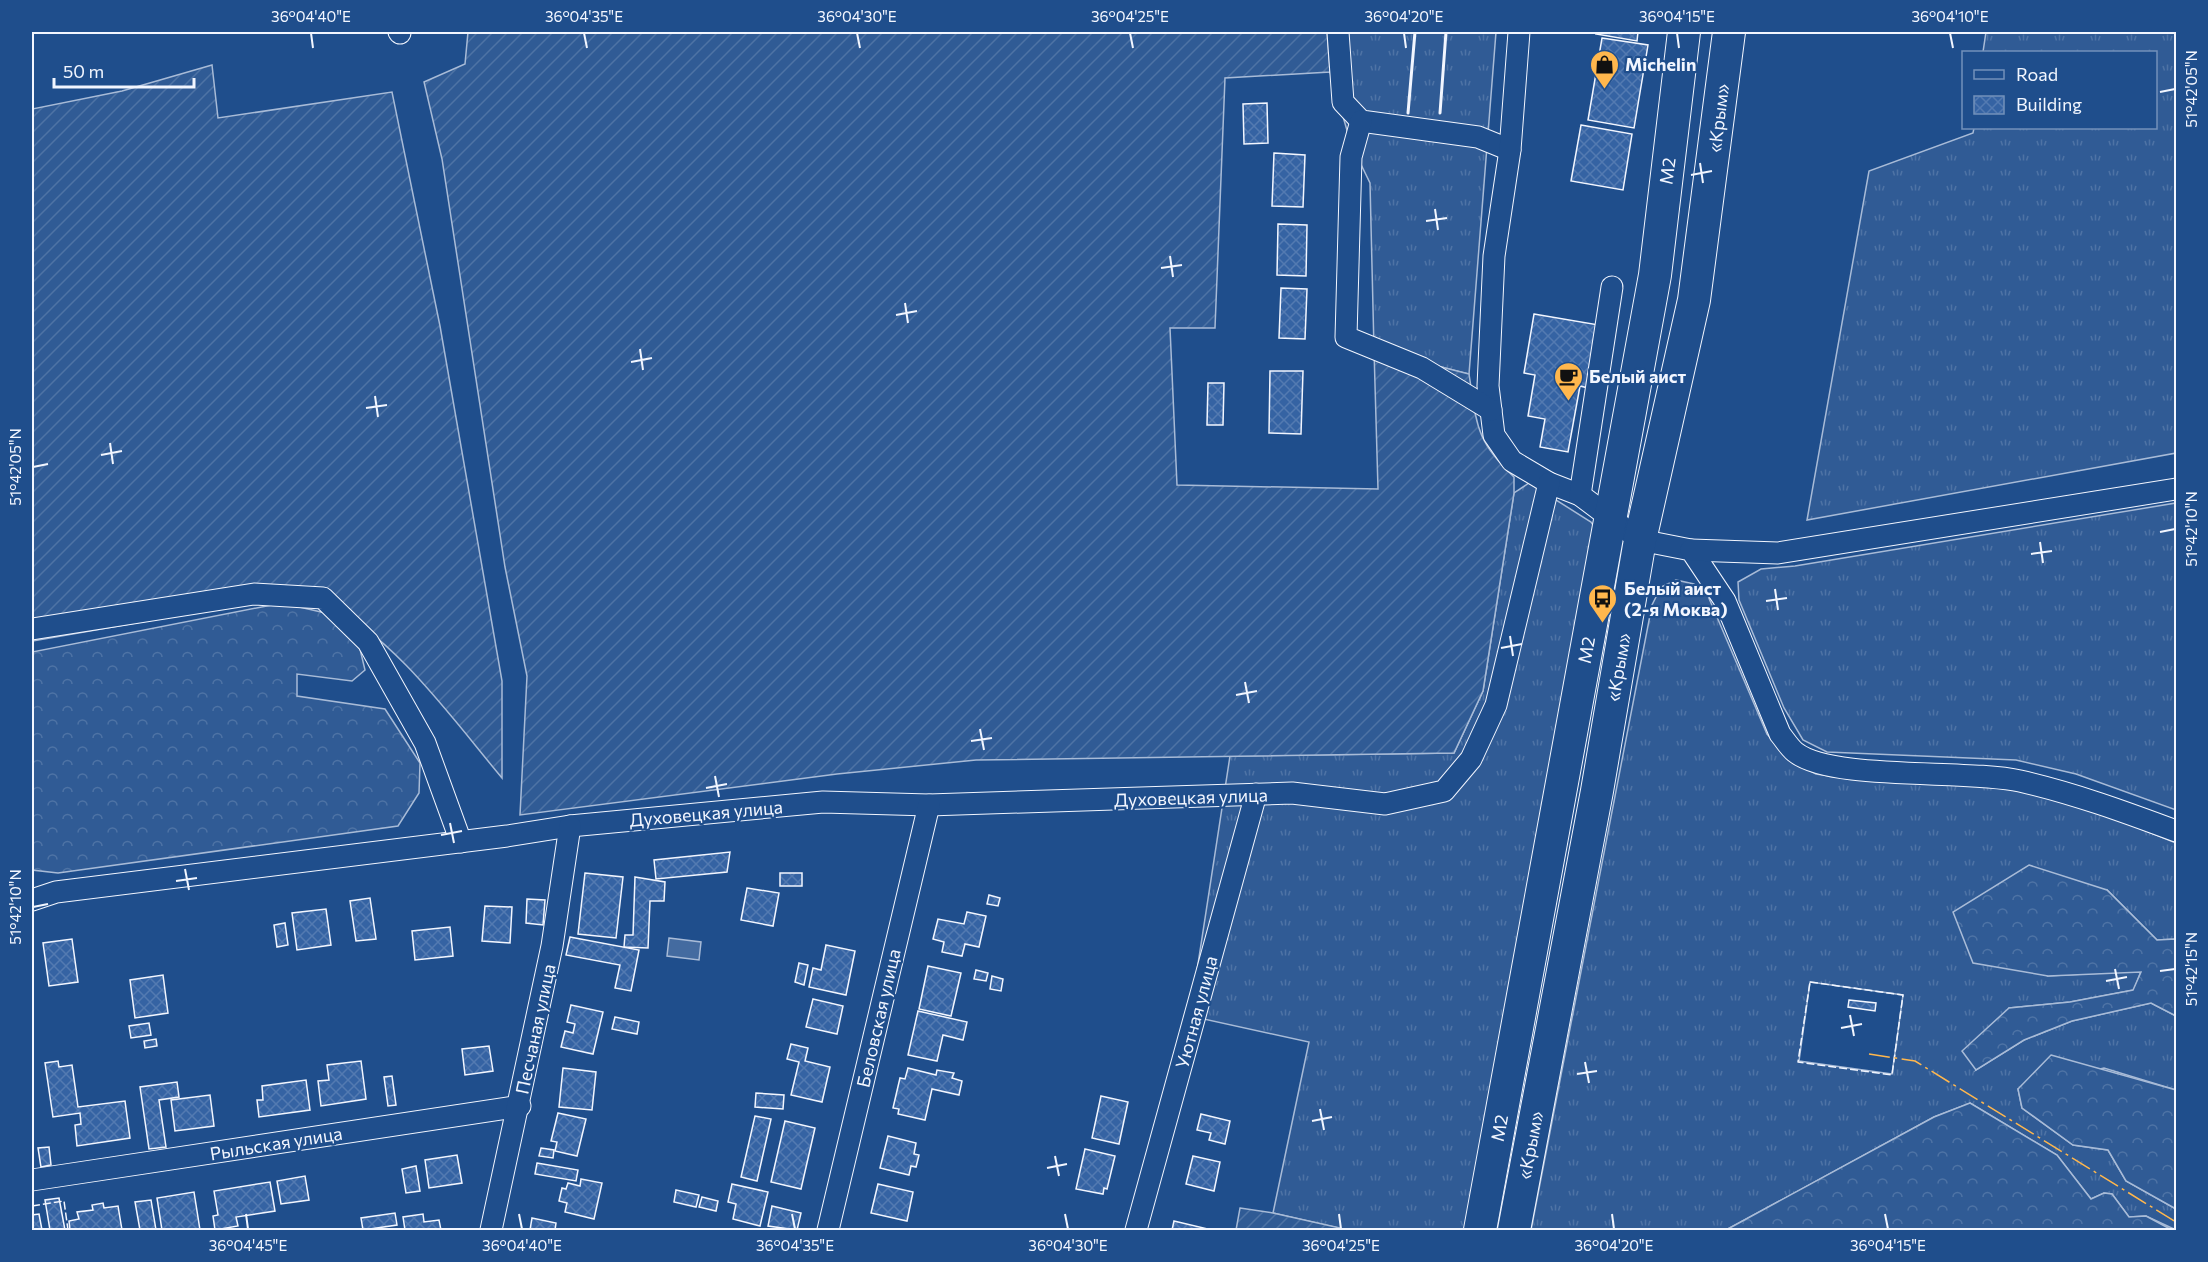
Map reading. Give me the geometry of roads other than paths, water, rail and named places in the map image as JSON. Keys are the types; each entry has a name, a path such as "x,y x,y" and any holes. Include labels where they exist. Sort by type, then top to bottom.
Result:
{"highway":[{"name":"М2","path":"1480,1230 1655,275 1684,32"},
{"name":"«Крым»","path":"1514,1230 1597,791 1640,540 1694,300 1729,32"}],"street":[{"path":"1338,32 1343,102 1360,121 1478,137 1510,150"},
{"path":"1519,32 1510,150 1494,256 1488,386 1494,435 1512,461 1549,483 1580,495 1640,540 1692,550 1778,553 2176,489"},
{"path":"1360,121 1351,157 1346,337 1422,368 1491,410"},
{"path":"1580,495 1612,287"},
{"name":"Духовецкая улица","path":"32,900 56,892 461,842 570,826 823,802 929,805 1292,793 1385,804 1444,791 1471,759 1496,705 1549,483"},
{"path":"1692,550 1725,601 1780,734 1795,752 1817,763 1859,769 1978,774 2019,780 2106,805 2176,831"},
{"path":"32,629 254,594 323,598 368,642 425,743 461,842"},
{"name":"Уютная улица","path":"1136,1230 1256,794"},
{"name":"Беловская улица","path":"828,1230 929,805"},
{"name":"Песчаная улица","path":"491,1230 552,946 570,826"},
{"name":"Рыльская улица","path":"32,1180 519,1106"}],"place":[{"name":"Michelin","path":"1604,90"},
{"name":"Белый аист","path":"1568,402"},
{"name":"Белый аист (2-я Моква)","path":"1603,624"}]}
